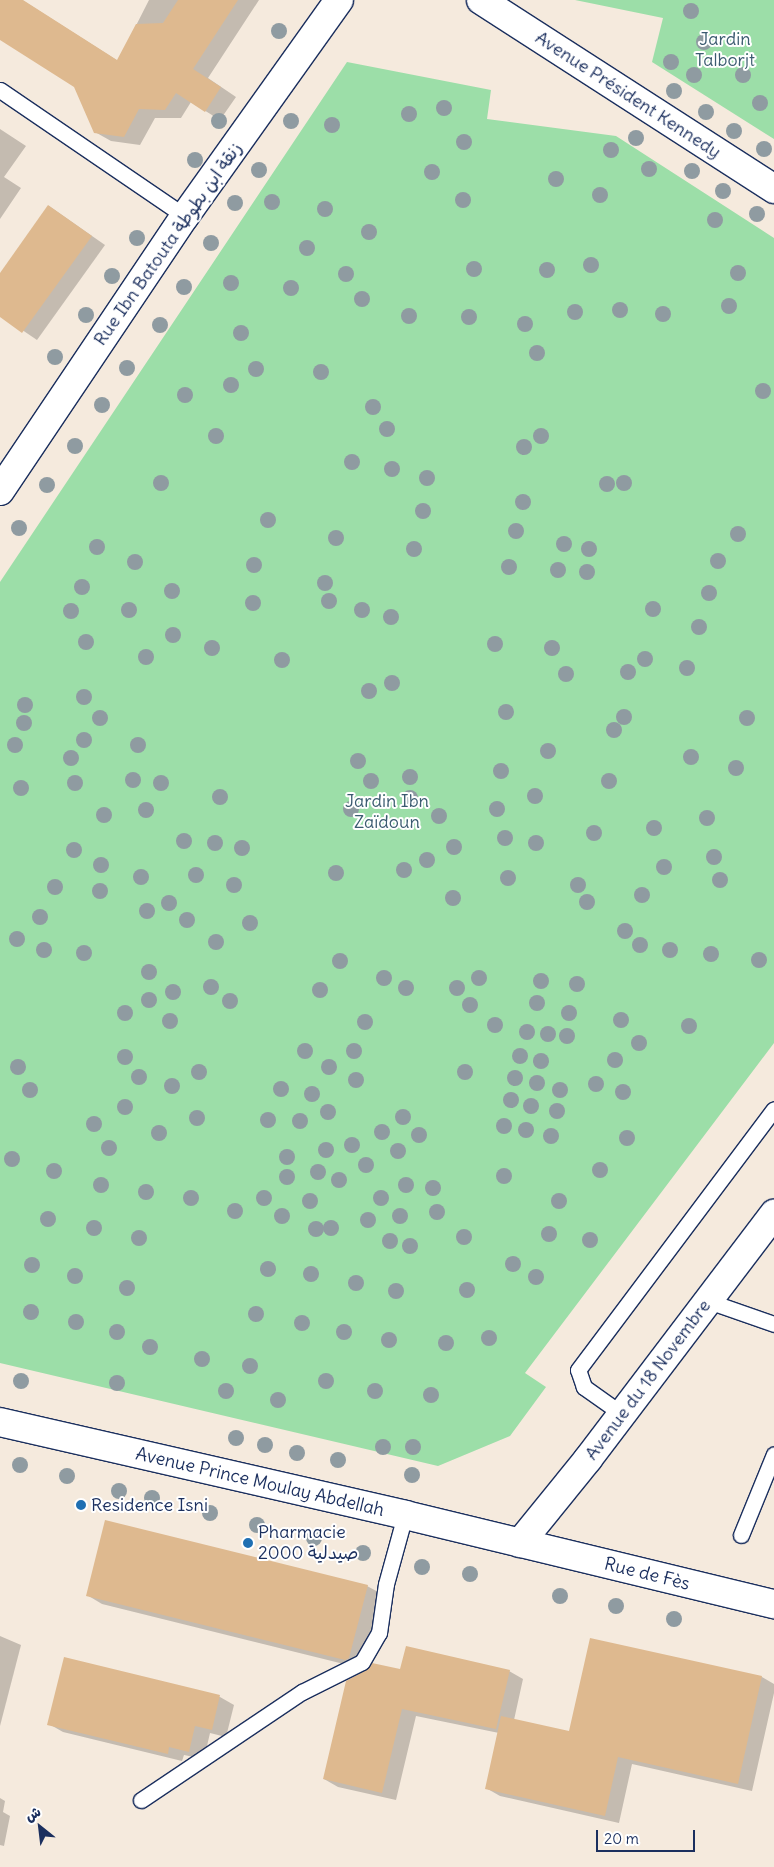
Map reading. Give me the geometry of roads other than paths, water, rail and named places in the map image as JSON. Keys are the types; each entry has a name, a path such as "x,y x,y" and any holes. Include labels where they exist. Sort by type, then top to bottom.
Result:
{"street":[{"name":"Rue Ibn Batouta زنقة ابن بطوطة","path":"0,491 185,216 339,0"},
{"name":"Avenue Président Kennedy","path":"481,0 774,189"},
{"name":"Avenue du 18 Novembre","path":"520,1543 622,1414 774,1214"},
{"name":"Avenue Prince Moulay Abdellah","path":"0,1422 520,1543"},
{"name":"Rue de Fès","path":"520,1543 774,1604"}],"lane":[{"path":"0,90 185,216"},
{"path":"622,1414 584,1387 578,1370 774,1109"},
{"path":"708,1301 774,1324"},
{"path":"741,1535 774,1454"},
{"path":"141,1800 302,1692 362,1662 379,1633 386,1584 405,1515"}],"place":[{"name":"Residence Isni","path":"81,1505"},
{"name":"Pharmacie 2000 صيدلية","path":"248,1543"}],"park label":[{"name":"Jardin Talborjt","path":"725,50"},
{"name":"Jardin Ibn Zaïdoun","path":"387,812"}]}
